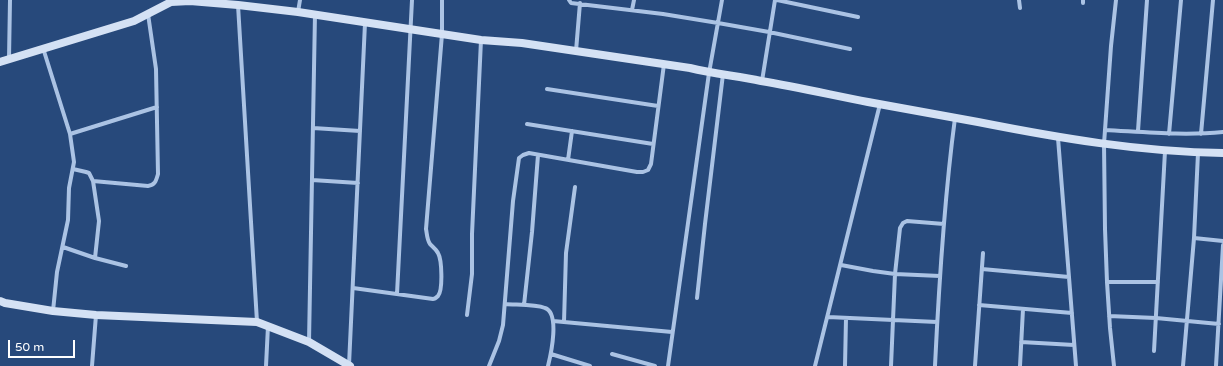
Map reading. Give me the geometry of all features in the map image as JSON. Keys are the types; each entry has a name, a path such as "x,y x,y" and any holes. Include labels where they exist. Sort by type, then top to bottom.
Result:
{"main road":[{"path":"0,62 134,21 172,2 190,1 315,14 481,40 522,43 690,68 709,73 762,81 1058,138 1164,151 1223,154"},
{"path":"0,301 53,311 96,315 257,322 309,342 350,366"}],"street":[{"path":"9,59 10,0"},
{"path":"298,12 300,0"},
{"path":"397,294 412,0"},
{"path":"353,288 432,299 437,297 440,292 440,259 438,253 427,238 426,229 442,34 442,0"},
{"path":"568,0 571,3 632,10 718,23 850,49"},
{"path":"602,0 602,6"},
{"path":"632,10 634,0"},
{"path":"668,366 709,73 722,0"},
{"path":"762,81 769,32 776,0 858,17"},
{"path":"1019,0 1020,8"},
{"path":"1114,366 1107,282 1104,144 1116,0"},
{"path":"1138,131 1147,0"},
{"path":"1169,134 1182,0"},
{"path":"1201,134 1213,0"},
{"path":"576,51 580,3"},
{"path":"238,5 257,322"},
{"path":"93,182 152,186 156,182 158,174 156,70 148,14"},
{"path":"309,342 315,14"},
{"path":"350,366 365,23"},
{"path":"467,315 472,274 472,234 481,40"},
{"path":"43,48 70,134 74,162 69,183 68,220 57,272 53,311"},
{"path":"489,366 499,341 505,304 512,201 519,158 529,153 637,172 648,170 651,164 664,64"},
{"path":"697,298 723,74"},
{"path":"546,89 658,106"},
{"path":"815,366 880,104"},
{"path":"70,134 157,107"},
{"path":"935,366 944,224 955,118"},
{"path":"528,124 653,144"},
{"path":"313,128 360,131"},
{"path":"1105,130 1169,134 1223,132"},
{"path":"568,160 572,131"},
{"path":"1058,138 1076,366"},
{"path":"1154,351 1164,151"},
{"path":"1183,366 1194,238 1198,153"},
{"path":"524,305 538,155"},
{"path":"73,169 86,172 89,174 93,182 99,221 95,258"},
{"path":"312,180 358,183"},
{"path":"564,322 566,253 575,187"},
{"path":"891,366 895,274 900,228 903,223 907,221 944,224"},
{"path":"1194,238 1223,241"},
{"path":"1216,366 1223,245"},
{"path":"63,248 126,266"},
{"path":"975,366 983,253"},
{"path":"841,265 895,274 940,276"},
{"path":"982,269 1069,277"},
{"path":"1107,282 1158,282"},
{"path":"505,304 545,308 551,312 553,321 551,354 548,366"},
{"path":"979,305 1072,313"},
{"path":"1020,366 1023,309"},
{"path":"92,366 96,315"},
{"path":"1109,316 1156,318 1218,324"},
{"path":"828,317 937,322"},
{"path":"845,366 846,318"},
{"path":"553,321 672,332"},
{"path":"266,366 268,326"},
{"path":"1021,342 1074,345"},
{"path":"551,354 590,366"},
{"path":"612,354 655,366"}]}
